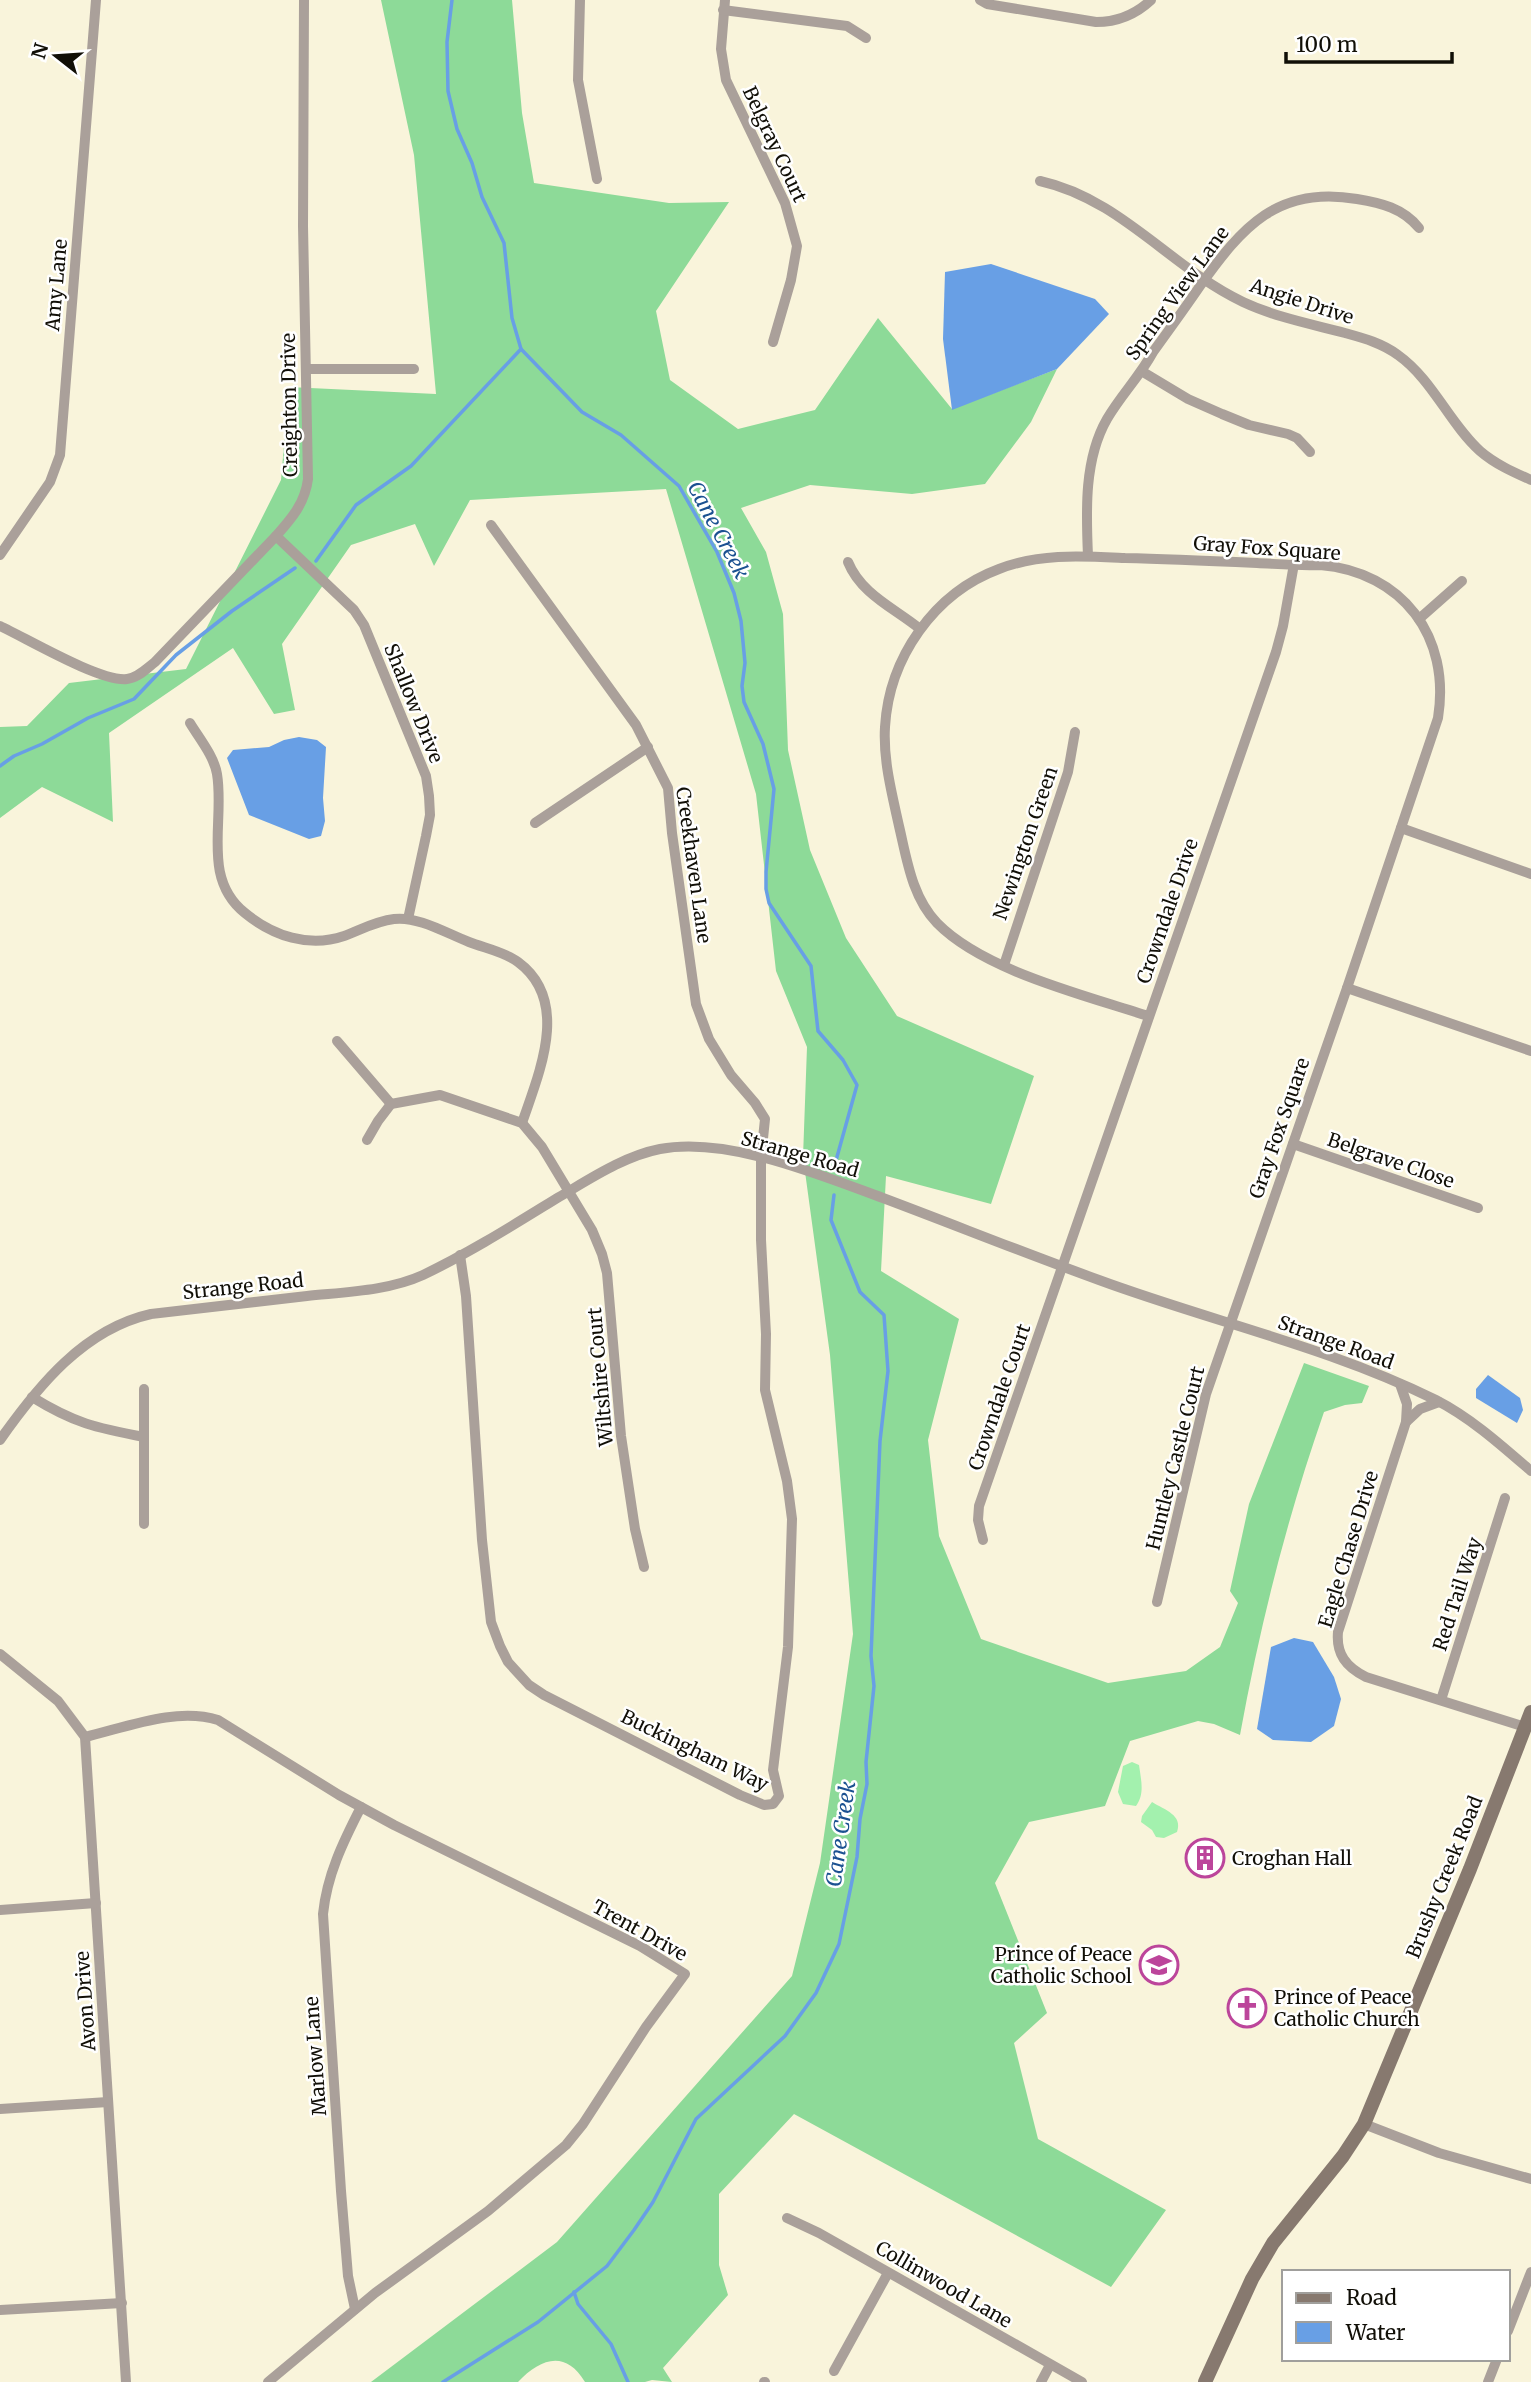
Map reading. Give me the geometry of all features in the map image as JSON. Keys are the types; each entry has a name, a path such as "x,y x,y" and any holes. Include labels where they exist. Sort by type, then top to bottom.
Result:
{"street":[{"name":"Amy Lane","path":"0,555 50,482 60,455 96,0"},
{"name":"Creighton Drive","path":"0,626 98,674 119,680 130,679 155,662 299,509 307,489 303,226 304,0"},
{"path":"580,0 578,80 597,180"},
{"path":"979,0 987,4 1096,22 1114,21 1128,16 1151,0"},
{"path":"724,5 846,26 866,38"},
{"name":"Belgray Court","path":"724,5 721,49 726,80 785,203 797,246 791,280 773,342"},
{"name":"Angie Drive","path":"1040,180 1075,190 1104,205 1240,300 1367,339 1397,354 1427,383 1481,452 1531,480"},
{"name":"Spring View Lane","path":"1088,556 1089,478 1094,450 1108,417 1143,372 1153,352 1226,250 1251,224 1269,211 1299,199 1328,196 1367,201 1398,209 1419,228"},
{"path":"307,369 414,369"},
{"path":"1143,372 1188,399 1222,414 1249,425 1289,434 1297,438 1310,452"},
{"name":"Creekhaven Lane","path":"491,526 636,725 668,788 696,1004 709,1039 731,1075 765,1119 761,1157"},
{"name":"Shallow Drive","path":"276,536 354,610 364,625 426,776 430,815 408,919"},
{"name":"Gray Fox Square","path":"1148,1016 1025,974 964,945 936,921 917,894 906,858 888,772 884,728 888,700 903,655 919,629 957,592 997,569 1044,557 1088,556 1329,566 1368,577 1399,594 1419,619 1435,651 1441,676 1441,697 1431,740 1230,1323"},
{"path":"848,562 867,589 919,629"},
{"name":"Crowndale Drive","path":"1063,1266 1276,652 1294,564"},
{"path":"1419,619 1462,581"},
{"path":"190,723 217,771 219,869 223,887 243,912 280,935 303,941 327,940 379,922 408,919 515,960 529,971 542,989 548,1041 522,1123 440,1095 391,1104 377,1121 368,1140"},
{"name":"Newington Green","path":"1004,965 1068,772 1075,732"},
{"path":"534,823 648,747"},
{"path":"1401,828 1531,874"},
{"path":"1347,988 1531,1051"},
{"path":"337,1041 391,1104"},
{"name":"Wiltshire Court","path":"522,1123 542,1147 596,1239 607,1273 621,1436 635,1529 644,1567"},
{"name":"Belgrave Close","path":"1293,1144 1478,1208"},
{"name":"Strange Road","path":"0,1440 32,1397 78,1350 100,1335 136,1317 391,1285 422,1275 460,1255 629,1159 661,1149 705,1148 761,1157 824,1177 1131,1292 1321,1354 1400,1384 1439,1402 1479,1428 1531,1471"},
{"name":"Buckingham Way","path":"460,1255 467,1296 485,1585 491,1622 504,1654 518,1674 544,1695 740,1795 764,1805 773,1804 779,1796 773,1770 788,1647 792,1519 788,1481 765,1390 761,1157"},
{"name":"Crowndale Court","path":"983,1540 978,1520 979,1506 1063,1266"},
{"name":"Huntley Castle Court","path":"1157,1602 1206,1394 1230,1323"},
{"name":"Eagle Chase Drive","path":"1400,1384 1406,1404 1406,1422 1344,1611 1337,1642 1341,1657 1353,1671 1525,1727"},
{"path":"144,1389 144,1524"},
{"path":"32,1397 57,1413 84,1424 144,1437"},
{"path":"1406,1422 1420,1409 1439,1402"},
{"name":"Red Tail Way","path":"1441,1700 1505,1498"},
{"path":"0,1654 58,1701 85,1737"},
{"name":"Brushy Creek Road","path":"1205,2382 1252,2279 1273,2243 1343,2156 1364,2124 1470,1869 1531,1712"},
{"name":"Trent Drive","path":"85,1737 172,1717 206,1716 233,1727 361,1807 640,1946 685,1974 566,2145 488,2211 355,2309 268,2382"},
{"name":"Avon Drive","path":"85,1737 126,2382"},
{"name":"Marlow Lane","path":"355,2309 348,2276 342,2203 323,1914 331,1871 361,1807"},
{"path":"0,1910 96,1903"},
{"path":"0,2109 108,2102"},
{"path":"1364,2124 1439,2153 1531,2179"},
{"name":"Collinwood Lane","path":"787,2218 1082,2382"},
{"path":"1510,2325 1531,2272"},
{"path":"834,2371 888,2273"},
{"path":"0,2310 122,2303"},
{"path":"1488,2382 1496,2361"},
{"path":"1041,2382 1050,2365"}],"green space":[{"path":"381,0 512,0 522,113 534,183 669,203 729,202 656,311 670,380 738,429 815,410 878,318 952,409 1057,369 1031,422 985,484 912,494 810,485 741,508 766,552 783,614 788,750 810,850 846,938 897,1016 1034,1076 991,1204 886,1176 881,1271 959,1319 928,1440 939,1536 981,1639 1108,1683 1186,1671 1220,1647 1238,1603 1230,1591 1249,1504 1304,1363 1369,1386 1362,1403 1324,1412 1276,1572 1240,1735 1214,1724 1198,1721 1130,1741 1105,1806 1029,1822 995,1883 1047,2013 1014,2043 1038,2139 1166,2210 1111,2287 794,2114 719,2194 719,2265 728,2295 663,2368 672,2382 585,2382 569,2365 552,2361 535,2368 518,2382 371,2382 557,2242 792,1976 820,1863 853,1634 830,1355 803,1157 807,1047 776,971 756,794 666,489 470,500 434,566 415,524 351,545 282,644 295,710 274,714 233,648 109,733 113,822 42,787 0,818 0,727 27,726 69,683 186,669 281,480 289,387 436,394 414,155"},
{"path":"1132,1762 1139,1765 1141,1781 1141,1797 1136,1806 1123,1804 1118,1792 1123,1766"},
{"path":"1152,1802 1175,1817 1177,1832 1164,1838 1156,1837 1152,1830 1141,1822"}],"water":[{"path":"991,264 1095,299 1109,314 1057,369 952,410 943,339 945,272"},
{"path":"299,737 317,740 326,747 323,798 325,821 321,836 309,839 249,815 227,758 233,750 269,747"},
{"path":"1488,1375 1520,1398 1523,1410 1517,1423 1476,1398 1476,1389"},
{"path":"1294,1638 1313,1642 1334,1677 1341,1699 1334,1726 1311,1742 1273,1740 1257,1729 1271,1647"}],"waterway":[{"name":"Cane Creek","path":"452,0 447,42 448,91 457,129 472,163 482,197 504,243 512,318 521,349 582,412 621,435 679,486 717,552 734,593 741,621 745,663 742,686 744,702 763,744 774,789 766,872 769,903 811,966 818,1031 843,1060 857,1085 835,1164"},
{"path":"316,561 356,505 411,466 521,349"},
{"path":"0,766 88,718 134,699 176,655 232,611 295,568"},
{"name":"Cane Creek","path":"443,2382 538,2322 607,2266 653,2202 696,2119 785,2036 816,1993 839,1944 857,1857 860,1819 867,1784 866,1762 874,1686 871,1656 880,1441 888,1371 884,1315 860,1292 831,1220 834,1195"},
{"name":"Cane Creek","path":"574,2292 578,2304 611,2344 628,2382"}],"place":[{"name":"Croghan Hall","path":"1205,1858"},
{"name":"Prince of Peace Catholic School","path":"1159,1965"},
{"name":"Prince of Peace Catholic Church","path":"1247,2008"}]}
